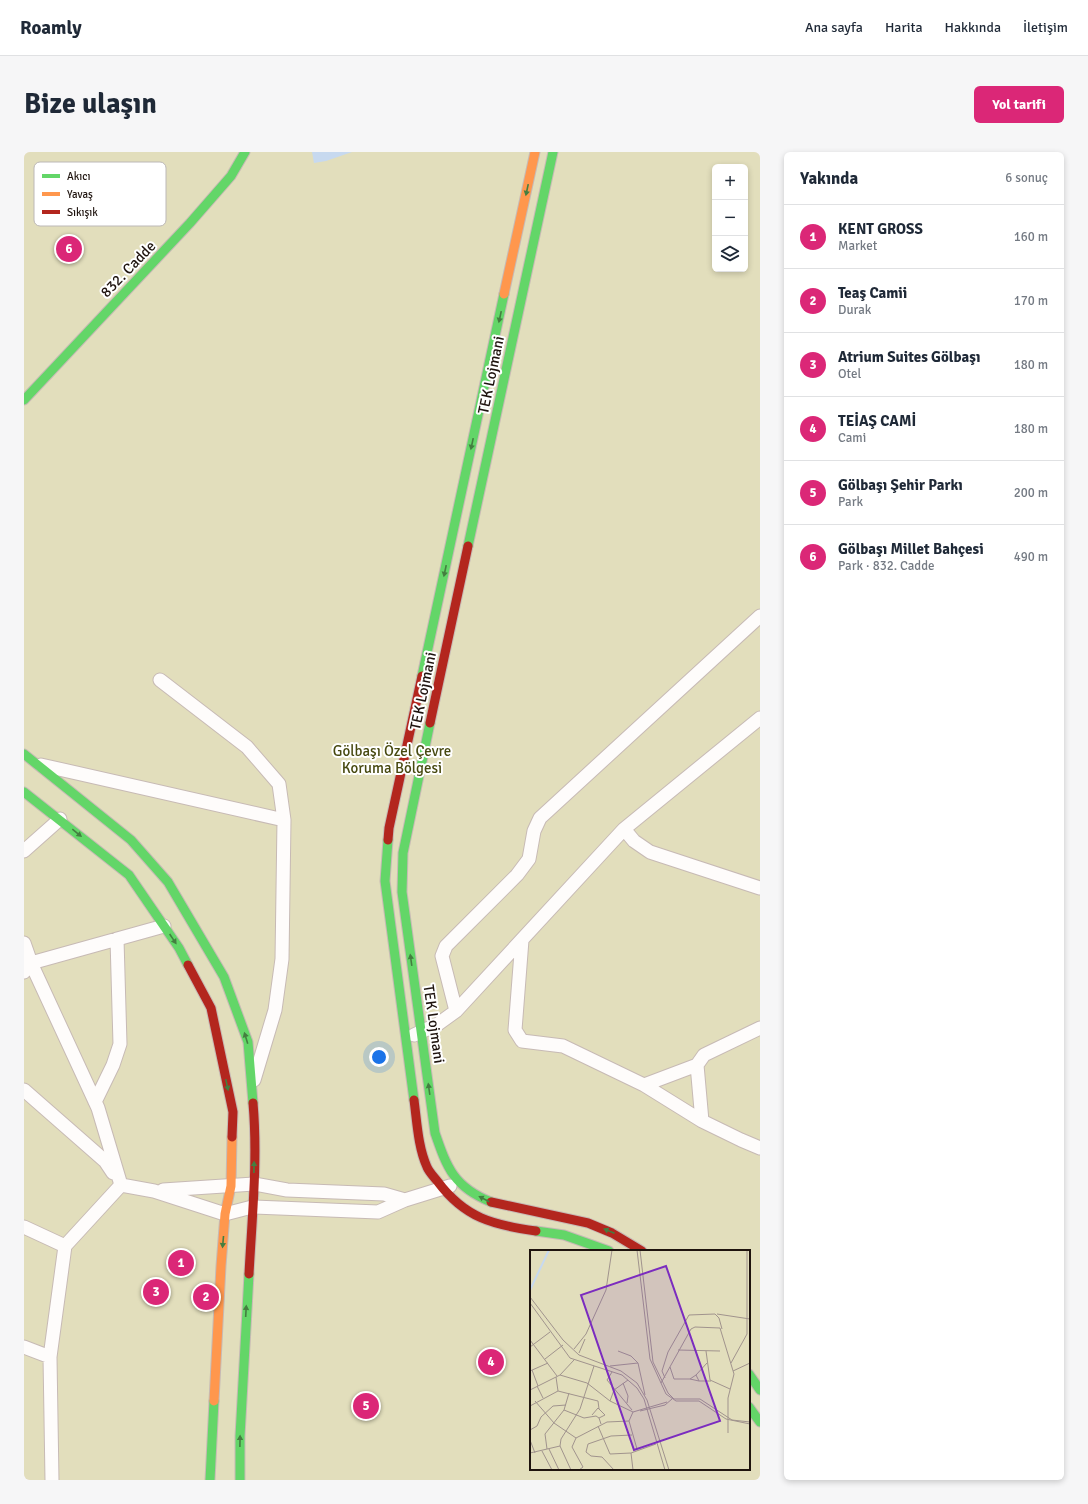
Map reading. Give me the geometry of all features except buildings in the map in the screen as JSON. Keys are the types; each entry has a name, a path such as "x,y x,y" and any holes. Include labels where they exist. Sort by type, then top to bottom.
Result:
{"street":[{"name":"832. Cadde","path":"24,400 190,223 231,176 245,152"},
{"name":"TEK Lojmani","path":"535,152 389,828 385,881 419,1138 427,1167 447,1194 472,1215 506,1227 564,1235 606,1250"},
{"name":"TEK Lojmani","path":"553,152 403,853 402,892 435,1133 446,1162 464,1188 492,1203 580,1220 617,1234 641,1250"},
{"path":"456,1011 442,956 446,946 517,875 529,859 534,831 540,818 760,616"},
{"path":"160,680 252,752 279,784 284,820 282,959 275,1010 251,1087"},
{"path":"406,1038 438,1024 456,1011 624,829 760,718"},
{"path":"24,754 131,840 168,882 224,977 248,1042 254,1125 254,1184 240,1436 240,1480"},
{"path":"37,764 284,820"},
{"path":"24,792 129,875 179,948 211,1008 233,1112 231,1186 225,1214 221,1266 210,1480"},
{"path":"24,851 60,819"},
{"path":"624,829 634,841 650,852 760,888"},
{"path":"28,967 117,938 164,926"},
{"path":"95,1102 113,1065 120,1044 117,938"},
{"path":"522,940 515,1030 522,1041 563,1046 644,1085 702,1121 760,1148"},
{"path":"24,943 28,967 95,1102 121,1185"},
{"path":"644,1085 697,1065 704,1055 760,1028"},
{"path":"697,1065 702,1121"},
{"path":"24,1090 105,1161 121,1185 154,1191 225,1214 252,1207 378,1212 405,1200 460,1182"},
{"path":"154,1191 254,1184 287,1190 384,1194 405,1200"},
{"path":"52,1480 50,1357 65,1246 121,1185"},
{"path":"24,1227 65,1246"},
{"path":"24,1347 50,1357"},
{"path":"750,1375 760,1390"},
{"path":"750,1408 760,1422"}],"green space":[{"name":"Gölbaşı Özel Çevre Koruma Bölgesi","path":"24,152 760,152 760,1480 24,1480"}],"water":[{"path":"312,152 352,152 326,161 314,163"}],"traffic: fast":[{"path":"24,400 190,223 231,176 245,152"},
{"path":"468,546 553,152"},
{"path":"422,676 504,294"},
{"path":"430,723 403,853 402,892 435,1133 448,1166 460,1183 468,1190 491,1202"},
{"path":"24,754 131,840 168,882 224,977 248,1042 253,1103"},
{"path":"24,792 129,875 179,948 188,965"},
{"path":"388,840 385,881 414,1100"},
{"path":"536,1231 564,1235 606,1250"},
{"path":"240,1480 240,1436 249,1274"},
{"path":"750,1375 760,1390"},
{"path":"210,1480 214,1401"},
{"path":"750,1408 760,1422"}],"traffic: slow":[{"path":"504,294 535,152"},
{"path":"214,1401 225,1214 231,1186 232,1137"}],"traffic: jam":[{"path":"430,723 468,546"},
{"path":"388,840 389,828 422,676"},
{"path":"188,965 211,1008 233,1112 232,1137"},
{"path":"414,1100 418,1134 424,1159 429,1171 448,1194 459,1204 481,1218 506,1226 536,1231"},
{"path":"249,1274 255,1167 253,1103"},
{"path":"491,1202 588,1223 612,1233 640,1250"}],"place":[{"name":"Gölbaşı Millet Bahçesi","path":"69,249"},
{"name":"KENT GROSS","path":"181,1263"},
{"name":"Atrium Suites Gölbaşı","path":"156,1292"},
{"name":"Teaş Camii","path":"206,1297"},
{"name":"TEİAŞ CAMİ","path":"491,1362"},
{"name":"Gölbaşı Şehir Parkı","path":"366,1406"}]}
